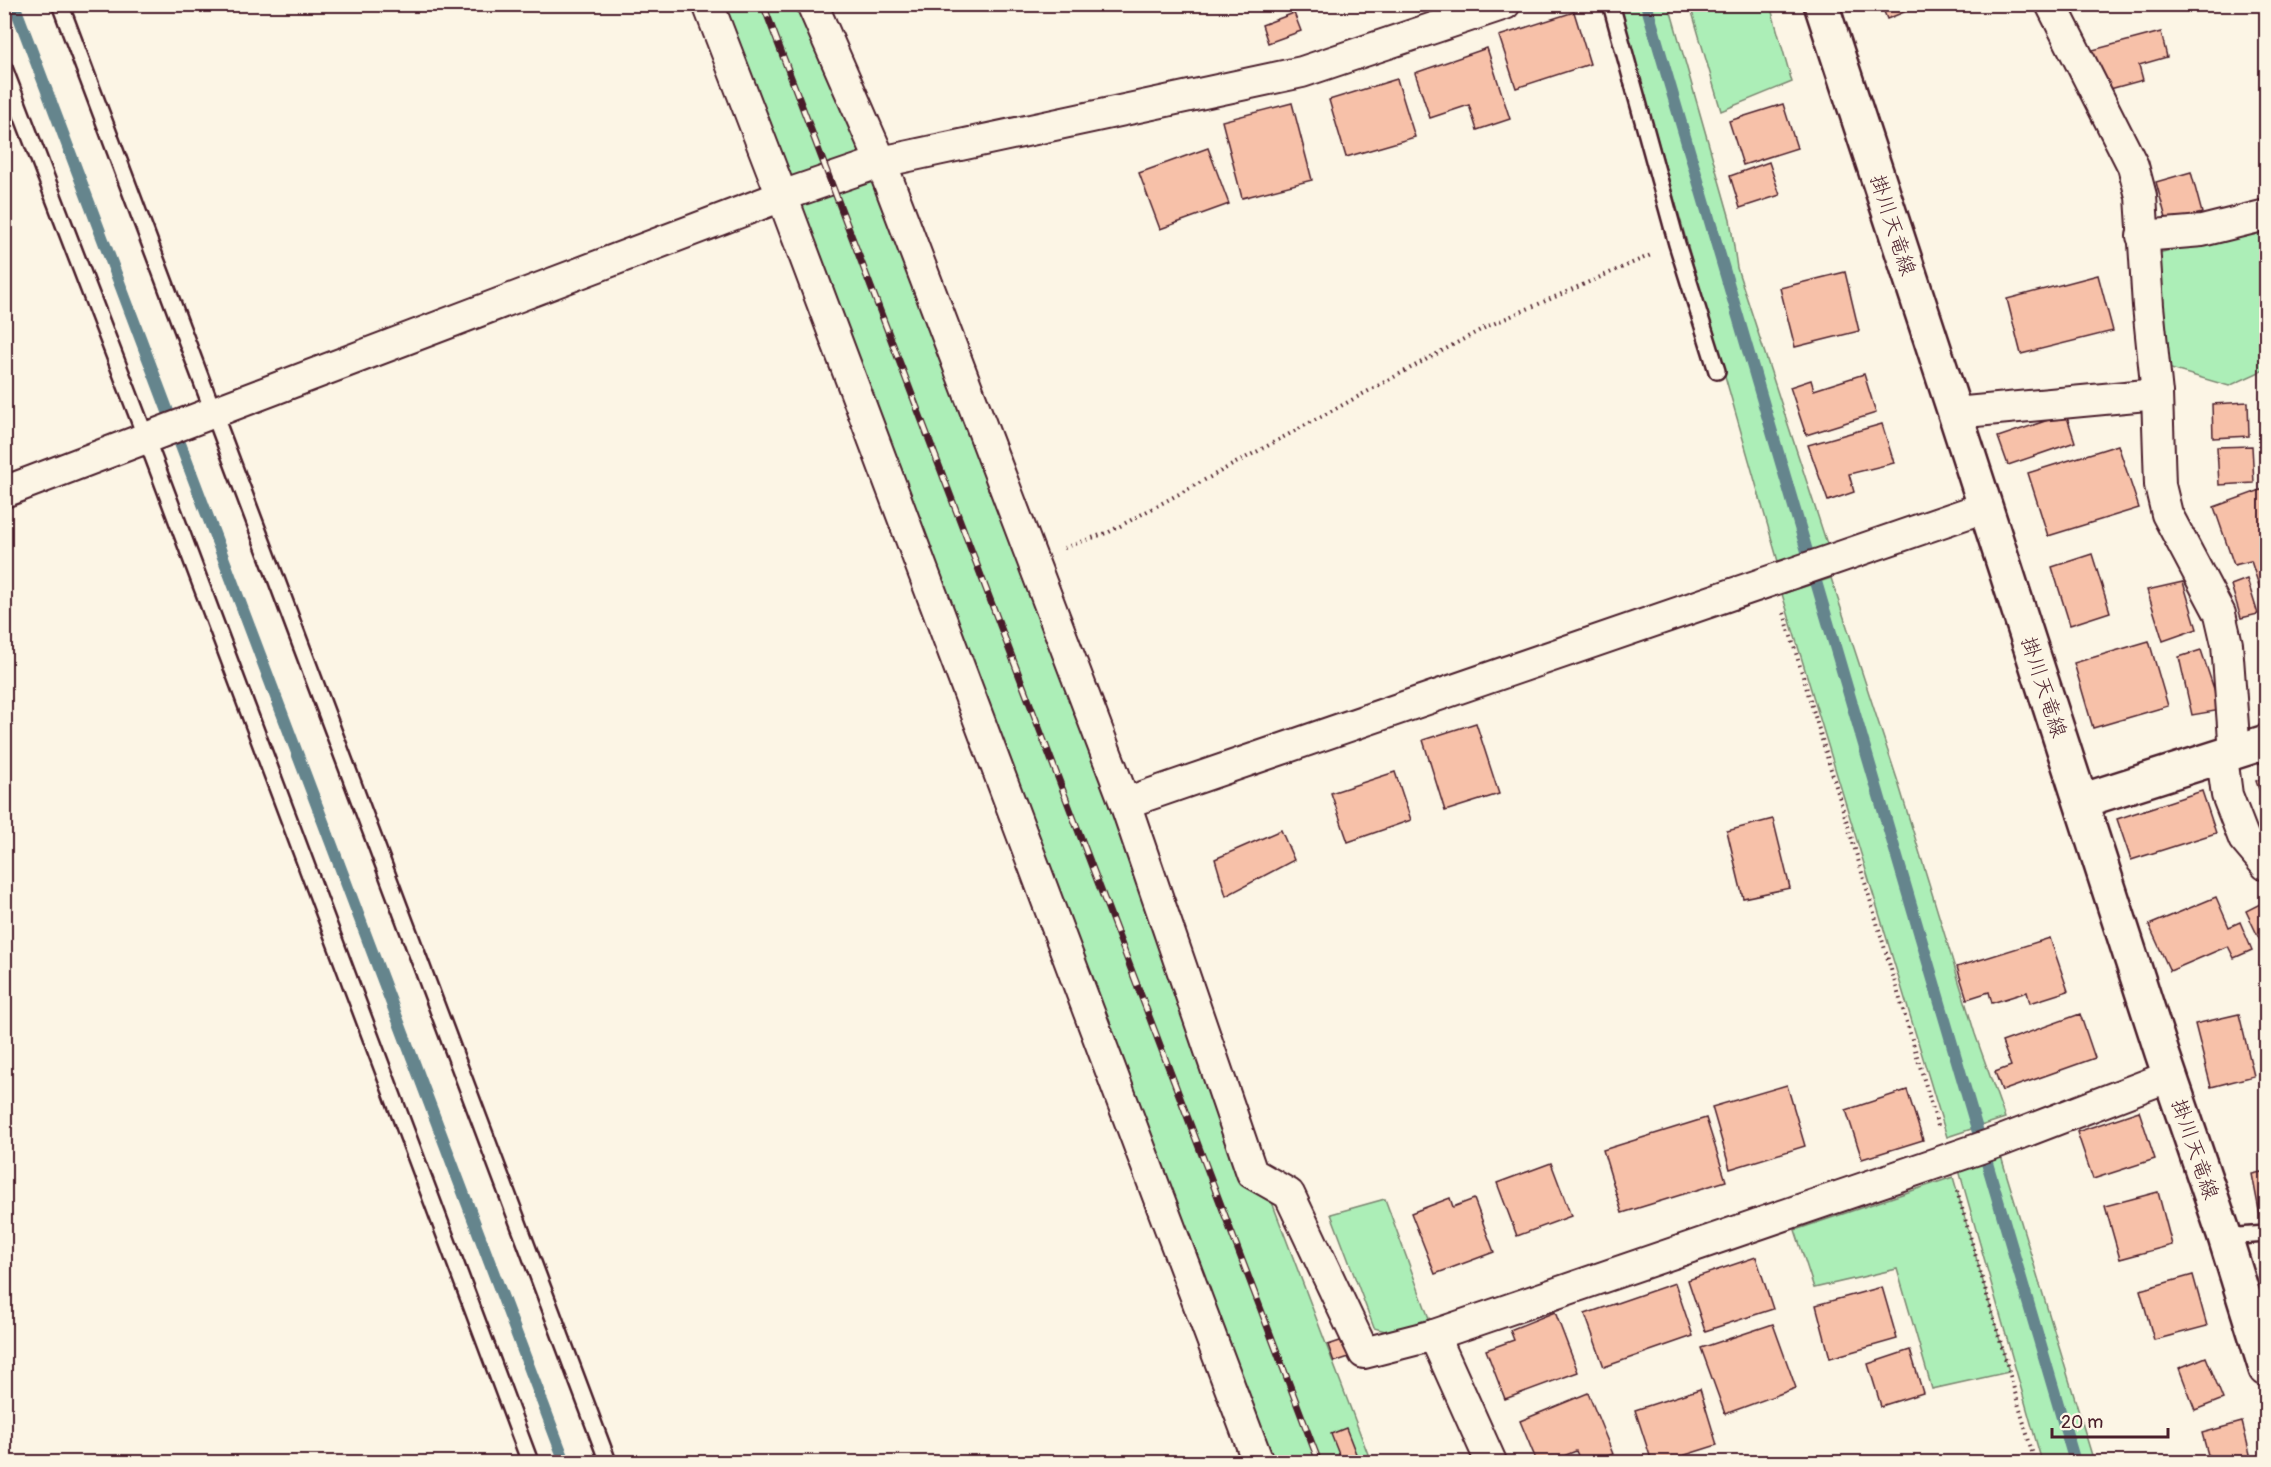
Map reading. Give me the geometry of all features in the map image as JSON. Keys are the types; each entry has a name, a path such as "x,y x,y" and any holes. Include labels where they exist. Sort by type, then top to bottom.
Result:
{"main road":[{"name":"掛川天竜線","path":"1821,4 2266,1369"},
{"path":"2081,801 2266,742"}],"street":[{"path":"708,4 1258,1462"},
{"path":"812,4 881,162 1125,803 1252,1173 1288,1194 1364,1353 1434,1335 2001,1142 2169,1076"},
{"path":"4,492 782,196 881,162 1302,72 1438,15 1505,4"},
{"path":"2051,4 2133,166 2141,196 2142,236 2157,394 2160,485 2167,514 2220,614 2227,644 2228,795 2244,839 2266,865"},
{"path":"2142,236 2202,231 2266,216"},
{"path":"1955,412 2157,394"},
{"path":"1125,803 1985,507"},
{"path":"1434,1335 1491,1462"}],"lane":[{"path":"60,4 204,416 608,1462"},
{"path":"1611,4 1677,244 1717,371"},
{"path":"4,68 146,438 530,1462"},
{"path":"2225,1238 2266,1233"}],"path":[{"path":"1032,559 1109,532 1486,327 1677,244"},
{"path":"1778,577 1952,1158 2035,1462"}],"green space":[{"path":"716,5 808,5 920,279 1371,1462 1274,1462"},
{"path":"1619,5 1669,5 1730,219 1737,268 1829,550 1779,565"},
{"path":"1690,5 1770,5 1792,82 1721,111"},
{"path":"2266,225 2266,369 2229,386 2164,367 2151,255"},
{"path":"1831,578 1898,782 1975,1034 2005,1118 1947,1137 1782,594"},
{"path":"2000,1153 2094,1462 2042,1462 1959,1170"},
{"path":"1953,1177 2009,1372 1932,1389 1897,1269 1814,1288 1795,1230"},
{"path":"1385,1199 1430,1321 1396,1334 1374,1328 1331,1214"}],"building":[{"path":"1881,4 1924,4 1887,19"},
{"path":"1574,12 1590,64 1516,88 1499,36"},
{"path":"1294,13 1301,31 1268,43 1262,25"},
{"path":"2161,32 2167,57 2139,65 2143,80 2099,92 2089,51"},
{"path":"1487,48 1510,119 1477,130 1469,105 1430,118 1415,73"},
{"path":"1397,79 1415,137 1346,157 1329,100"},
{"path":"1292,103 1312,180 1242,198 1222,121"},
{"path":"1783,104 1797,148 1743,165 1729,121"},
{"path":"1208,148 1229,204 1160,229 1139,173"},
{"path":"1769,162 1780,195 1740,208 1730,176"},
{"path":"2191,172 2202,213 2167,222 2156,182"},
{"path":"1845,272 1859,331 1795,347 1780,288"},
{"path":"2098,275 2113,331 2021,354 2007,299"},
{"path":"1864,374 1876,413 1806,435 1790,387 1811,380 1814,390"},
{"path":"2248,402 2249,436 2213,438 2212,404"},
{"path":"2066,414 2075,442 2008,465 1998,437"},
{"path":"1882,424 1894,463 1849,474 1854,492 1828,501 1808,445"},
{"path":"2118,445 2139,508 2048,536 2028,473"},
{"path":"2252,446 2254,483 2219,485 2217,447"},
{"path":"2266,488 2266,596 2263,598 2251,561 2234,565 2214,507"},
{"path":"2092,554 2110,612 2070,625 2052,567"},
{"path":"2247,579 2258,614 2241,618 2231,585"},
{"path":"2183,582 2197,629 2163,641 2147,590"},
{"path":"2149,641 2168,706 2093,728 2074,663"},
{"path":"2201,650 2221,710 2192,715 2179,657"},
{"path":"1476,723 1499,794 1445,811 1423,740"},
{"path":"1395,772 1411,820 1348,842 1331,793"},
{"path":"2266,777 2266,810 2256,781"},
{"path":"2202,791 2216,833 2131,860 2117,819"},
{"path":"1773,819 1790,888 1743,898 1727,831"},
{"path":"1281,830 1294,860 1226,896 1215,859"},
{"path":"2216,897 2229,927 2240,922 2252,950 2234,958 2228,946 2170,971 2149,925"},
{"path":"2266,901 2266,945 2263,947 2246,911"},
{"path":"2050,938 2068,991 2030,1003 2027,992 1992,1003 1989,992 1967,999 1957,967"},
{"path":"2080,1014 2095,1058 2002,1091 1995,1072 2011,1066 2002,1042"},
{"path":"2239,1014 2254,1076 2211,1087 2195,1024"},
{"path":"1787,1085 1805,1146 1730,1169 1712,1107"},
{"path":"1907,1090 1923,1140 1862,1159 1846,1110"},
{"path":"2139,1111 2155,1159 2093,1179 2077,1132"},
{"path":"1706,1118 1726,1181 1622,1213 1603,1150"},
{"path":"1551,1163 1571,1216 1517,1236 1497,1183"},
{"path":"2266,1171 2266,1221 2261,1221 2252,1174"},
{"path":"2158,1192 2172,1245 2120,1259 2105,1206"},
{"path":"1450,1198 1453,1207 1474,1199 1494,1252 1435,1274 1411,1213"},
{"path":"1756,1257 1773,1309 1705,1331 1688,1280"},
{"path":"2193,1275 2207,1326 2154,1340 2140,1290"},
{"path":"1675,1283 1693,1336 1604,1367 1585,1314"},
{"path":"1882,1287 1897,1339 1830,1358 1816,1305"},
{"path":"1555,1312 1578,1372 1505,1399 1486,1350 1514,1340 1510,1330"},
{"path":"1773,1324 1796,1388 1725,1414 1701,1348"},
{"path":"1343,1340 1349,1357 1334,1362 1328,1345"},
{"path":"1910,1350 1923,1393 1881,1406 1868,1364"},
{"path":"2206,1357 2223,1399 2195,1410 2179,1368"},
{"path":"1700,1389 1717,1445 1663,1462 1652,1462 1635,1410"},
{"path":"1588,1393 1613,1454 1593,1462 1581,1462 1576,1451 1549,1462 1537,1462 1520,1421"},
{"path":"2242,1422 2252,1462 2210,1462 2202,1433"},
{"path":"1346,1428 1358,1459 1342,1462 1331,1434"}],"waterway":[{"path":"14,4 565,1462"},
{"path":"1646,4 2075,1462"}],"railway":[{"path":"763,4 1319,1462"}]}
